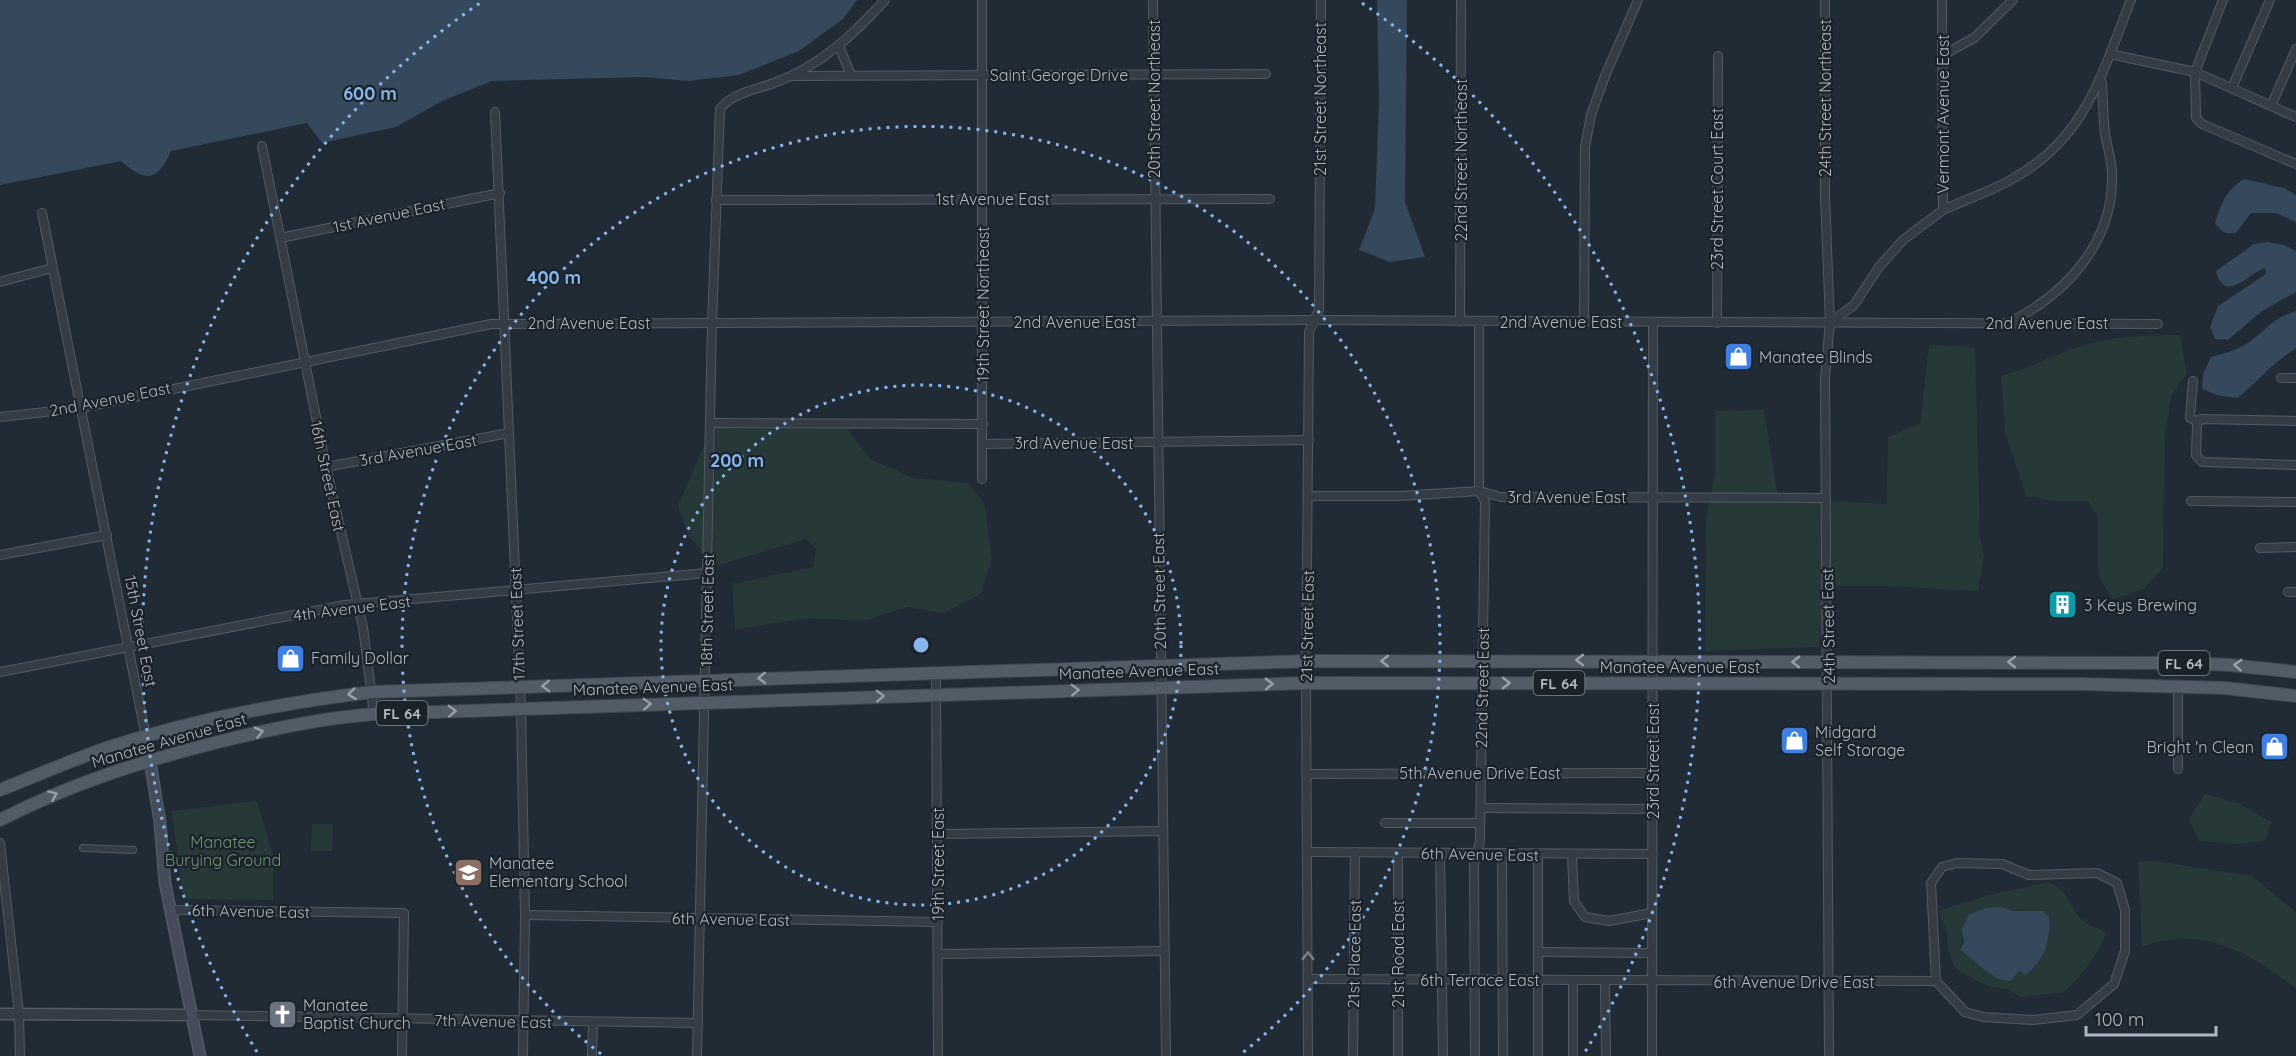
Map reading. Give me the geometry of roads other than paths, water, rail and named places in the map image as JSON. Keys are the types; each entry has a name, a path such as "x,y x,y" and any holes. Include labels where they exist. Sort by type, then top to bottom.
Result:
{"main road":[{"name":"Manatee Avenue East","path":"0,790 97,752 146,737 297,702 372,692 1160,664 1308,661 2189,663 2296,672"},
{"name":"Manatee Avenue East","path":"0,820 75,785 150,759 310,721 374,714 1160,686 1306,683 2178,687 2244,689 2296,696"},
{"name":"15th Street East","path":"146,737 160,822 162,868 200,1056"}],"street":[{"path":"791,76 839,46 885,0"},
{"path":"982,0 983,75"},
{"name":"20th Street Northeast","path":"1153,0 1154,198"},
{"name":"21st Street Northeast","path":"1320,198 1321,0"},
{"name":"22nd Street Northeast","path":"1460,321 1461,0"},
{"path":"1584,322 1585,147 1591,115 1637,0"},
{"name":"24th Street Northeast","path":"1825,0 1825,196"},
{"name":"Vermont Avenue East","path":"1830,323 1854,305 1879,267 1903,240 1943,210 1942,0"},
{"path":"1943,55 1974,38 2013,0"},
{"path":"1943,210 2012,180 2046,157 2069,135 2102,80 2109,54 2131,0"},
{"path":"2223,0 2195,72 2194,113 2200,122 2296,164"},
{"path":"2232,88 2270,0"},
{"path":"839,46 851,75"},
{"path":"2271,106 2296,49"},
{"path":"2109,54 2195,72 2296,117"},
{"name":"23rd Street Court East","path":"1717,323 1718,56"},
{"name":"Saint George Drive","path":"791,76 1266,74"},
{"name":"19th Street Northeast","path":"983,75 983,424"},
{"name":"18th Street East","path":"698,1056 712,323 720,109 730,100 791,76"},
{"path":"2008,323 2036,309 2065,284 2084,262 2104,226 2112,173 2105,133 2102,80"},
{"name":"17th Street East","path":"495,112 521,709 525,915 523,1056"},
{"name":"16th Street East","path":"262,146 326,467 363,627 374,714"},
{"name":"1st Avenue East","path":"280,238 500,192"},
{"name":"24th Street East","path":"1825,196 1830,323 1825,377 1829,685 1829,1056"},
{"name":"20th Street East","path":"1154,198 1166,1056"},
{"name":"21st Street East","path":"1308,1056 1306,683 1308,661 1309,332 1319,310 1320,198"},
{"name":"1st Avenue East","path":"716,200 1270,199"},
{"name":"15th Street East","path":"42,213 130,647 146,737"},
{"path":"0,282 52,268"},
{"name":"2nd Avenue East","path":"0,417 81,408 491,324 1315,320 2158,324"},
{"name":"22nd Street East","path":"1476,1056 1474,864 1481,808 1485,501 1479,491 1479,322"},
{"name":"23rd Street East","path":"1652,1056 1653,322"},
{"path":"2281,378 2296,378"},
{"path":"2193,381 2190,418 2198,422"},
{"path":"2198,422 2203,419 2296,421"},
{"path":"2198,422 2196,458 2202,462 2296,465"},
{"path":"711,423 983,424 982,479"},
{"name":"3rd Avenue East","path":"326,467 509,433"},
{"name":"3rd Avenue East","path":"983,444 1309,440"},
{"name":"3rd Avenue East","path":"1309,496 1400,496 1479,491 1501,497 1826,498"},
{"path":"2191,501 2296,502"},
{"path":"0,555 107,535"},
{"path":"2260,548 2296,547"},
{"name":"4th Avenue East","path":"0,672 356,604 707,573"},
{"name":"19th Street East","path":"936,673 938,1056"},
{"path":"2178,687 2178,770"},
{"name":"5th Avenue Drive East","path":"1307,774 1653,773"},
{"path":"1481,808 1653,809"},
{"path":"1385,823 1480,823"},
{"path":"938,834 1163,831"},
{"path":"0,843 19,1014 20,1056"},
{"path":"83,848 133,850"},
{"name":"6th Avenue East","path":"1308,852 1653,854"},
{"name":"21st Place East","path":"1353,1056 1355,852"},
{"name":"21st Road East","path":"1398,853 1398,1056"},
{"path":"1440,853 1443,1056"},
{"path":"1502,854 1503,1056"},
{"path":"1538,855 1538,1056"},
{"path":"1572,855 1574,901 1585,917 1609,921 1652,913"},
{"path":"1957,863 2002,864 2029,875 2097,873 2116,883 2125,910 2125,951 2114,984 2077,1015 2033,1020 1983,1017 1965,1012 1936,981 1931,883 1942,867 1957,863"},
{"name":"6th Avenue East","path":"171,910 404,914 403,1020"},
{"name":"6th Avenue East","path":"525,915 938,922"},
{"path":"938,954 1164,951"},
{"path":"1539,952 1652,953"},
{"name":"6th Terrace East","path":"1308,979 1652,981"},
{"path":"1573,981 1573,1056"},
{"path":"1605,981 1606,1056"},
{"name":"6th Avenue Drive East","path":"1652,981 1829,983 1936,981"},
{"name":"7th Avenue East","path":"0,1014 698,1023"},
{"path":"402,1056 403,1020"},
{"path":"592,1056 593,1022"}],"water":[{"path":"0,0 857,0 843,19 799,51 739,75 688,81 643,77 492,81 442,101 396,127 322,143 307,123 171,151 161,169 150,176 137,173 121,161 0,185"},
{"path":"1377,0 1407,0 1405,202 1425,257 1390,262 1359,250 1375,209 1379,100"},
{"path":"2244,179 2284,188 2296,195 2296,222 2276,213 2251,213 2236,233 2225,233 2215,224 2219,210 2228,193"},
{"path":"2267,242 2284,245 2296,251 2296,292 2262,311 2228,340 2215,339 2210,327 2218,306 2266,274 2265,268 2238,284 2225,286 2216,271 2254,244"},
{"path":"2296,311 2296,349 2280,359 2237,398 2217,395 2202,389 2203,374 2211,357 2244,345 2274,321"},
{"path":"2001,907 2013,911 2043,911 2049,917 2049,934 2045,950 2037,964 2025,975 2019,971 2011,981 1990,974 1960,950 1964,942 1962,930 1968,915 1986,908"}],"place":[{"name":"Manatee Blinds","path":"1738,357"},
{"name":"3 Keys Brewing","path":"2063,605"},
{"name":"Family Dollar","path":"290,658"},
{"name":"Midgard Self Storage","path":"1794,741"},
{"name":"Bright 'n Clean","path":"2275,747"},
{"name":"Manatee Elementary School","path":"468,872"},
{"name":"Manatee Baptist Church","path":"282,1014"}],"park label":[{"name":"Manatee Burying Ground","path":"223,851"}]}
